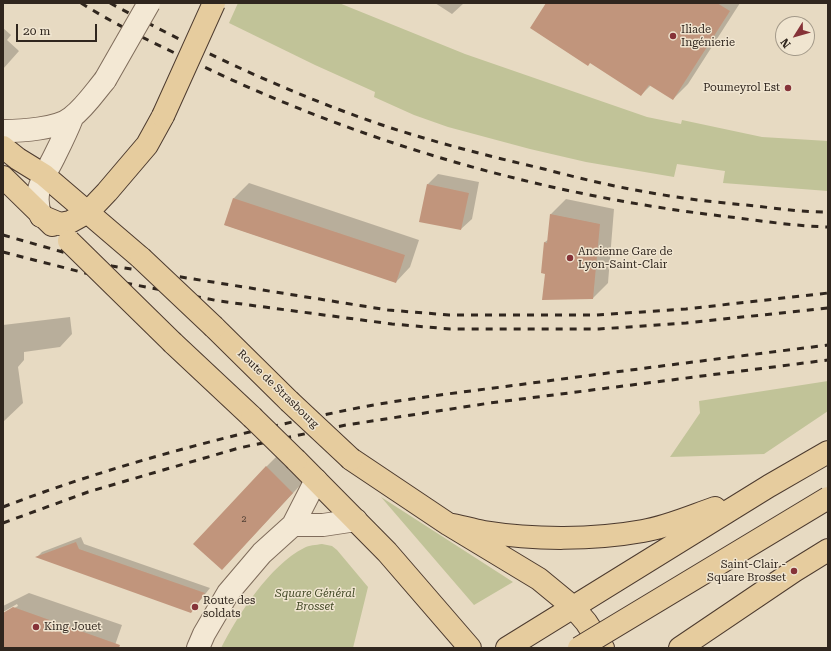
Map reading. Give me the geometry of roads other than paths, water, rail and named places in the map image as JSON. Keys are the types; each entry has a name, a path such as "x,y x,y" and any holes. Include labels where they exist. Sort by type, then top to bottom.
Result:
{"main road":[{"path":"41,216 60,224 70,222 88,212 147,145 163,116 214,3"},
{"name":"Route de Strasbourg","path":"3,147 18,159 44,175 141,258 289,401 352,459 448,524 539,578 572,607 586,622 603,648"},
{"path":"3,177 41,216 69,241 296,460 356,520 470,648"},
{"path":"507,648 768,486 828,452"},
{"path":"448,524 484,532 520,536 567,538 582,538 643,531 684,519 768,486"},
{"path":"579,648 828,498"},
{"path":"680,648 794,570 828,550"}],"street":[{"path":"41,216 37,206 38,193 44,175 55,156 72,118 105,80 149,3"},
{"path":"3,131 21,131 54,125 72,118"},
{"path":"198,648 204,634 228,593 262,552 293,525 316,480"},
{"path":"293,525 323,525 356,520"}],"railway":[{"path":"81,3 125,28 263,94 327,120 393,143 459,163 525,181 593,196 661,208 803,226 828,227"},
{"path":"110,3 209,54 276,84 344,112 420,137 481,154 644,192 707,201 792,210 828,212"},
{"path":"3,235 112,266 388,310 449,315 596,315 686,309 828,293"},
{"path":"3,252 120,282 219,301 392,324 450,329 599,329 686,323 828,308"},
{"path":"3,507 84,478 208,442 355,408 448,394 828,345"},
{"path":"3,523 88,492 239,448 346,425 490,403 828,360"}],"place":[{"name":"Iliade Ingénierie","path":"673,36"},
{"name":"Poumeyrol Est","path":"788,88"},
{"name":"Ancienne Gare de Lyon-Saint-Clair","path":"570,258"},
{"name":"Saint-Clair - Square Brosset","path":"794,571"},
{"name":"Route des soldats","path":"195,607"},
{"name":"King Jouet","path":"36,627"}],"park label":[{"name":"Square Général Brosset","path":"315,600"}]}
